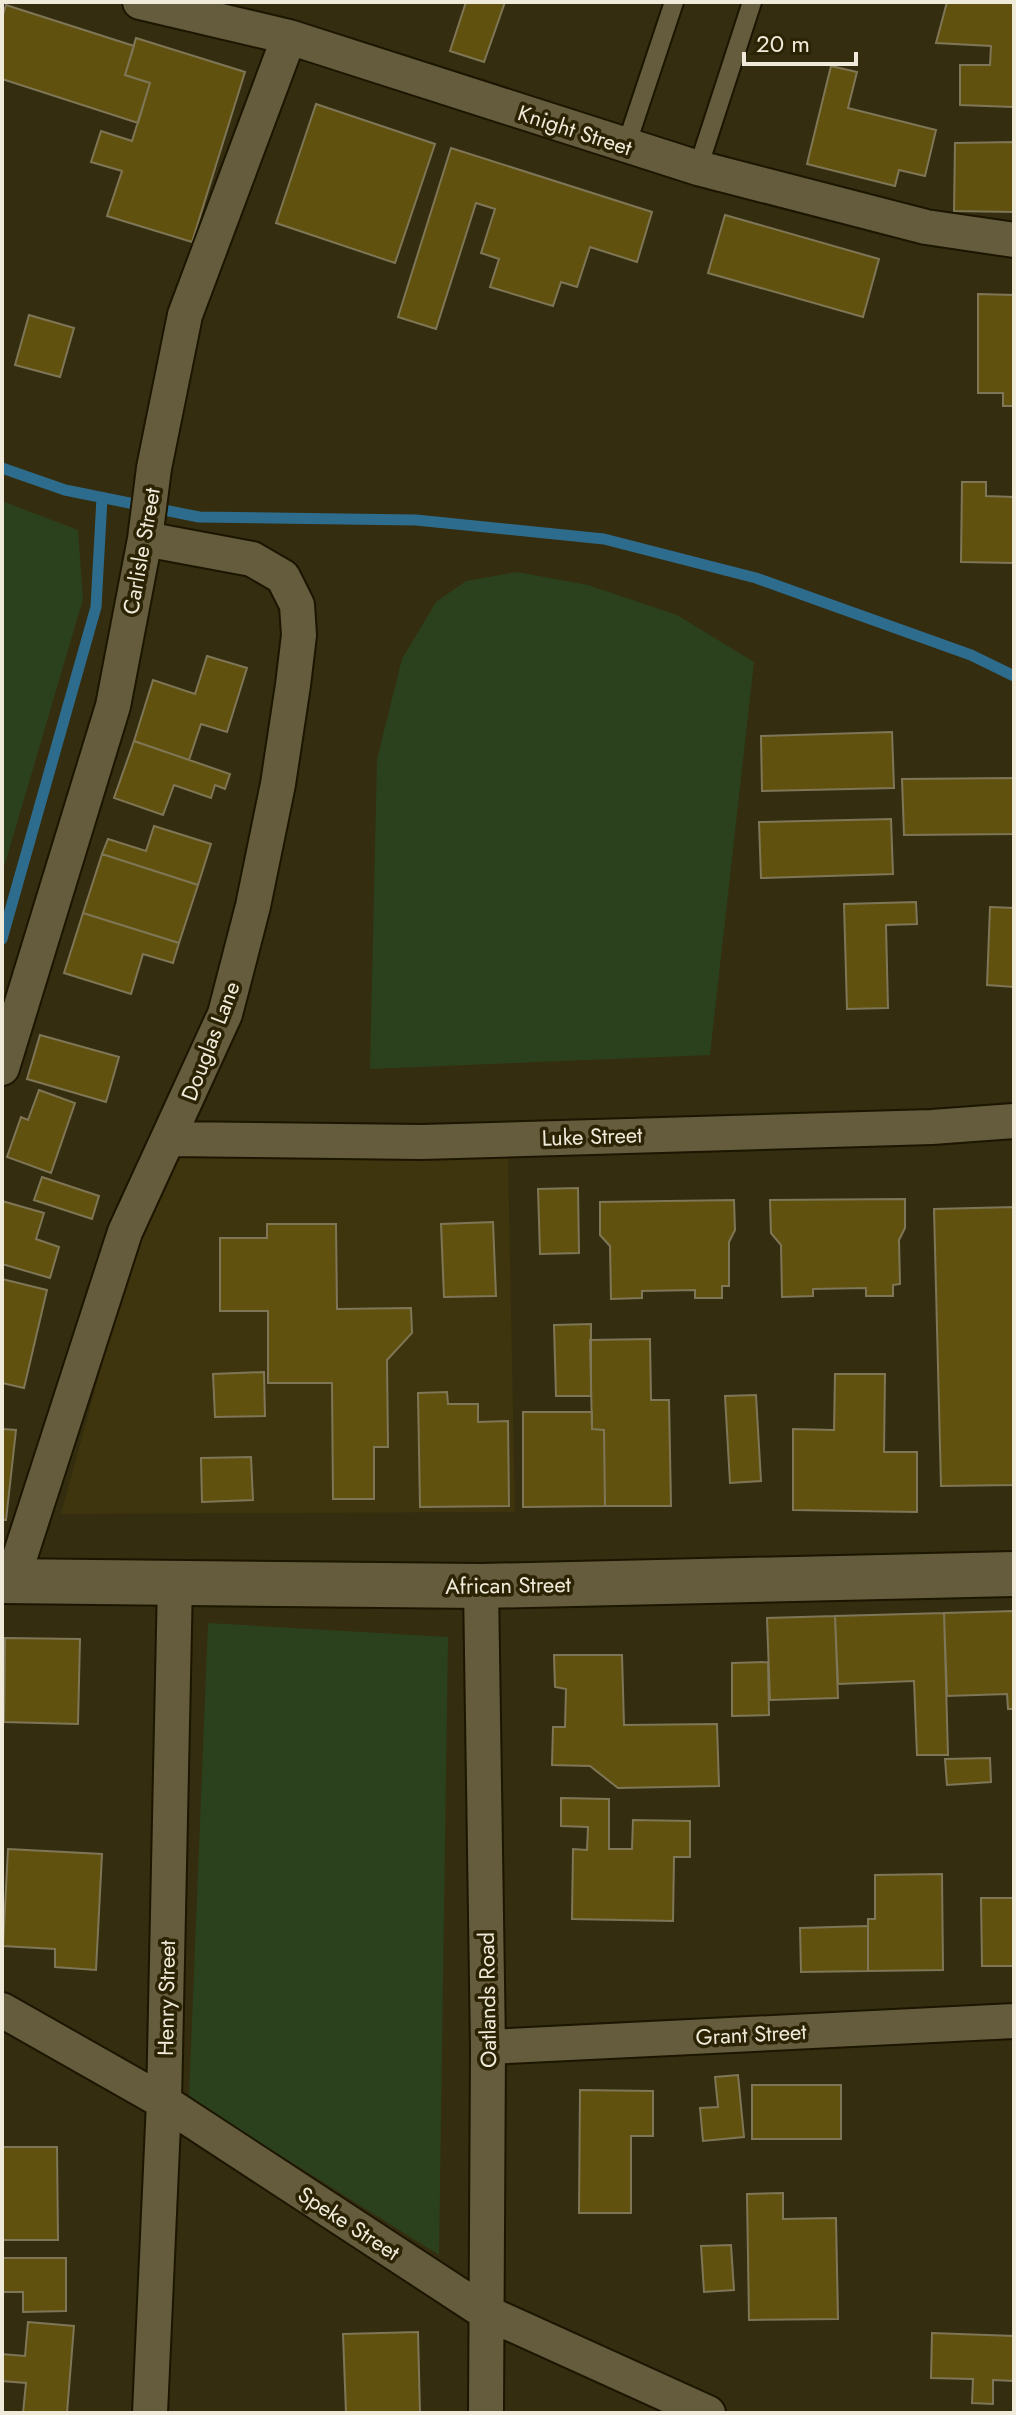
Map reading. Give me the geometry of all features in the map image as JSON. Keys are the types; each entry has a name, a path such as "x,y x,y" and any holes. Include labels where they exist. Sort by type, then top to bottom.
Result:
{"street":[{"name":"Knight Street","path":"162,4 289,37 698,168 926,227 1014,240"},
{"name":"Carlisle Street","path":"2,1068 113,706 154,468 185,315 289,37"},
{"name":"Douglas Lane","path":"7,1581 125,1232 225,1014 250,920 278,784 299,635 297,605 283,577 252,559 145,532"},
{"name":"Luke Street","path":"170,1139 422,1142 932,1127 1014,1121"},
{"name":"African Street","path":"7,1581 481,1586 1014,1574"},
{"name":"Henry Street","path":"150,2413 164,2102 175,1582"},
{"name":"Oatlands Road","path":"481,1586 488,2047 486,2413"},
{"name":"Speke Street","path":"2,2010 164,2102 485,2312 708,2413"},
{"name":"Grant Street","path":"488,2047 1014,2021"}],"lane":[{"path":"626,146 674,2"},
{"path":"698,168 752,2"}],"shaded area":[{"path":"508,1155 515,1512 61,1514 132,1254 174,1158"}],"green space":[{"path":"2,501 78,530 83,599 2,874"},
{"path":"517,572 588,585 677,615 754,662 710,1055 370,1069 377,759 402,659 436,602 466,581"},
{"path":"208,1623 448,1637 439,2255 189,2098"}],"building":[{"path":"466,2 505,2 484,62 450,51"},
{"path":"947,2 1014,2 1014,137 1013,107 960,105 960,65 990,65 991,46 936,43"},
{"path":"6,5 134,46 125,75 150,83 138,123 2,79 2,18"},
{"path":"136,38 245,72 192,242 107,216 122,171 91,162 101,131 132,141 150,83 125,75"},
{"path":"831,66 857,72 848,108 936,130 925,176 899,170 895,186 807,164"},
{"path":"316,104 435,144 395,263 276,223"},
{"path":"1014,142 1014,212 954,211 955,143"},
{"path":"451,148 652,212 637,262 590,247 577,287 561,282 553,306 490,287 499,259 481,253 495,209 476,203 436,329 398,317"},
{"path":"725,215 879,259 863,317 708,273"},
{"path":"978,294 1014,295 1014,406 1003,406 1003,393 978,393"},
{"path":"29,315 74,328 60,377 15,365"},
{"path":"962,482 986,482 986,496 1014,497 1014,563 961,562"},
{"path":"207,656 247,668 227,732 201,724 189,760 134,741 153,680 195,694"},
{"path":"892,732 894,788 762,791 761,736"},
{"path":"134,741 230,774 225,789 215,785 211,798 174,785 163,815 114,798"},
{"path":"1014,778 1014,834 904,835 902,779"},
{"path":"891,819 893,874 761,878 759,822"},
{"path":"154,826 211,844 198,885 102,854 108,839 146,851"},
{"path":"102,854 198,885 179,943 83,913"},
{"path":"916,902 917,924 886,925 888,1008 847,1009 844,904"},
{"path":"990,907 1014,908 1014,987 987,985"},
{"path":"83,913 179,943 173,963 143,954 131,994 64,973"},
{"path":"40,1035 119,1057 106,1102 27,1079"},
{"path":"39,1090 75,1103 51,1173 7,1157 21,1117 28,1120"},
{"path":"42,1177 99,1196 92,1219 34,1200"},
{"path":"578,1188 579,1253 540,1254 538,1189"},
{"path":"905,1199 905,1228 899,1240 900,1284 893,1285 893,1296 866,1296 866,1288 813,1289 813,1296 782,1297 781,1245 771,1233 770,1200"},
{"path":"734,1200 735,1230 729,1242 729,1286 722,1286 722,1298 695,1298 695,1290 642,1291 642,1298 611,1299 610,1246 600,1235 600,1202"},
{"path":"2,1201 44,1213 36,1239 59,1247 50,1278 2,1264"},
{"path":"1014,1207 1014,1485 941,1486 934,1209"},
{"path":"493,1222 496,1296 444,1297 441,1224"},
{"path":"267,1224 336,1224 337,1309 411,1308 412,1333 387,1360 388,1447 374,1447 374,1499 333,1499 332,1383 268,1383 268,1311 220,1311 220,1238 267,1238"},
{"path":"2,1279 47,1290 24,1388 2,1383"},
{"path":"591,1324 591,1396 556,1396 554,1325"},
{"path":"650,1339 651,1400 669,1400 671,1506 605,1506 604,1430 592,1429 590,1340"},
{"path":"264,1372 265,1416 215,1417 213,1374"},
{"path":"835,1374 885,1374 884,1452 917,1452 917,1512 793,1510 793,1429 834,1430"},
{"path":"447,1392 448,1404 478,1404 478,1422 508,1421 509,1506 420,1507 418,1393"},
{"path":"756,1395 761,1481 730,1483 725,1396"},
{"path":"523,1412 592,1412 592,1429 604,1430 605,1506 523,1507"},
{"path":"2,1429 16,1430 6,1520 2,1520"},
{"path":"251,1457 253,1500 202,1502 201,1458"},
{"path":"1014,1611 1014,1709 1008,1709 1007,1694 947,1696 944,1613"},
{"path":"944,1613 948,1755 917,1755 914,1681 838,1684 835,1616"},
{"path":"835,1616 838,1698 770,1700 767,1618"},
{"path":"5,1638 80,1639 78,1724 4,1722"},
{"path":"554,1655 622,1655 624,1725 717,1724 719,1786 618,1788 590,1766 552,1765 553,1727 565,1727 566,1689 555,1687"},
{"path":"768,1662 769,1715 732,1716 732,1663"},
{"path":"990,1758 991,1782 947,1785 945,1759"},
{"path":"561,1798 609,1799 609,1849 632,1849 633,1820 690,1821 690,1857 674,1857 673,1921 572,1919 573,1849 587,1850 588,1827 561,1826"},
{"path":"8,1849 102,1854 96,1970 55,1967 55,1949 3,1946"},
{"path":"942,1874 943,1970 868,1971 868,1919 875,1919 875,1875"},
{"path":"981,1898 1014,1898 1014,1966 982,1966"},
{"path":"868,1926 868,1971 801,1972 800,1928"},
{"path":"738,2075 744,2137 703,2141 700,2108 718,2107 715,2077"},
{"path":"752,2085 841,2085 841,2139 752,2139"},
{"path":"580,2090 653,2091 653,2136 631,2136 631,2213 579,2213"},
{"path":"2,2147 57,2147 58,2240 2,2240"},
{"path":"783,2193 783,2219 836,2218 838,2319 749,2320 747,2194"},
{"path":"731,2245 734,2290 704,2292 701,2246"},
{"path":"2,2258 66,2258 66,2311 23,2312 23,2292 2,2292"},
{"path":"28,2322 74,2326 67,2413 23,2413 26,2383 2,2381 2,2354 25,2356"},
{"path":"418,2332 420,2413 346,2413 343,2334"},
{"path":"932,2333 1014,2336 1014,2381 993,2380 993,2404 972,2403 973,2379 931,2378"}],"waterway":[{"path":"2,468 65,490 199,517 416,520 604,539 756,578 971,655 1014,676"},
{"path":"2,939 96,607 102,498"}]}
